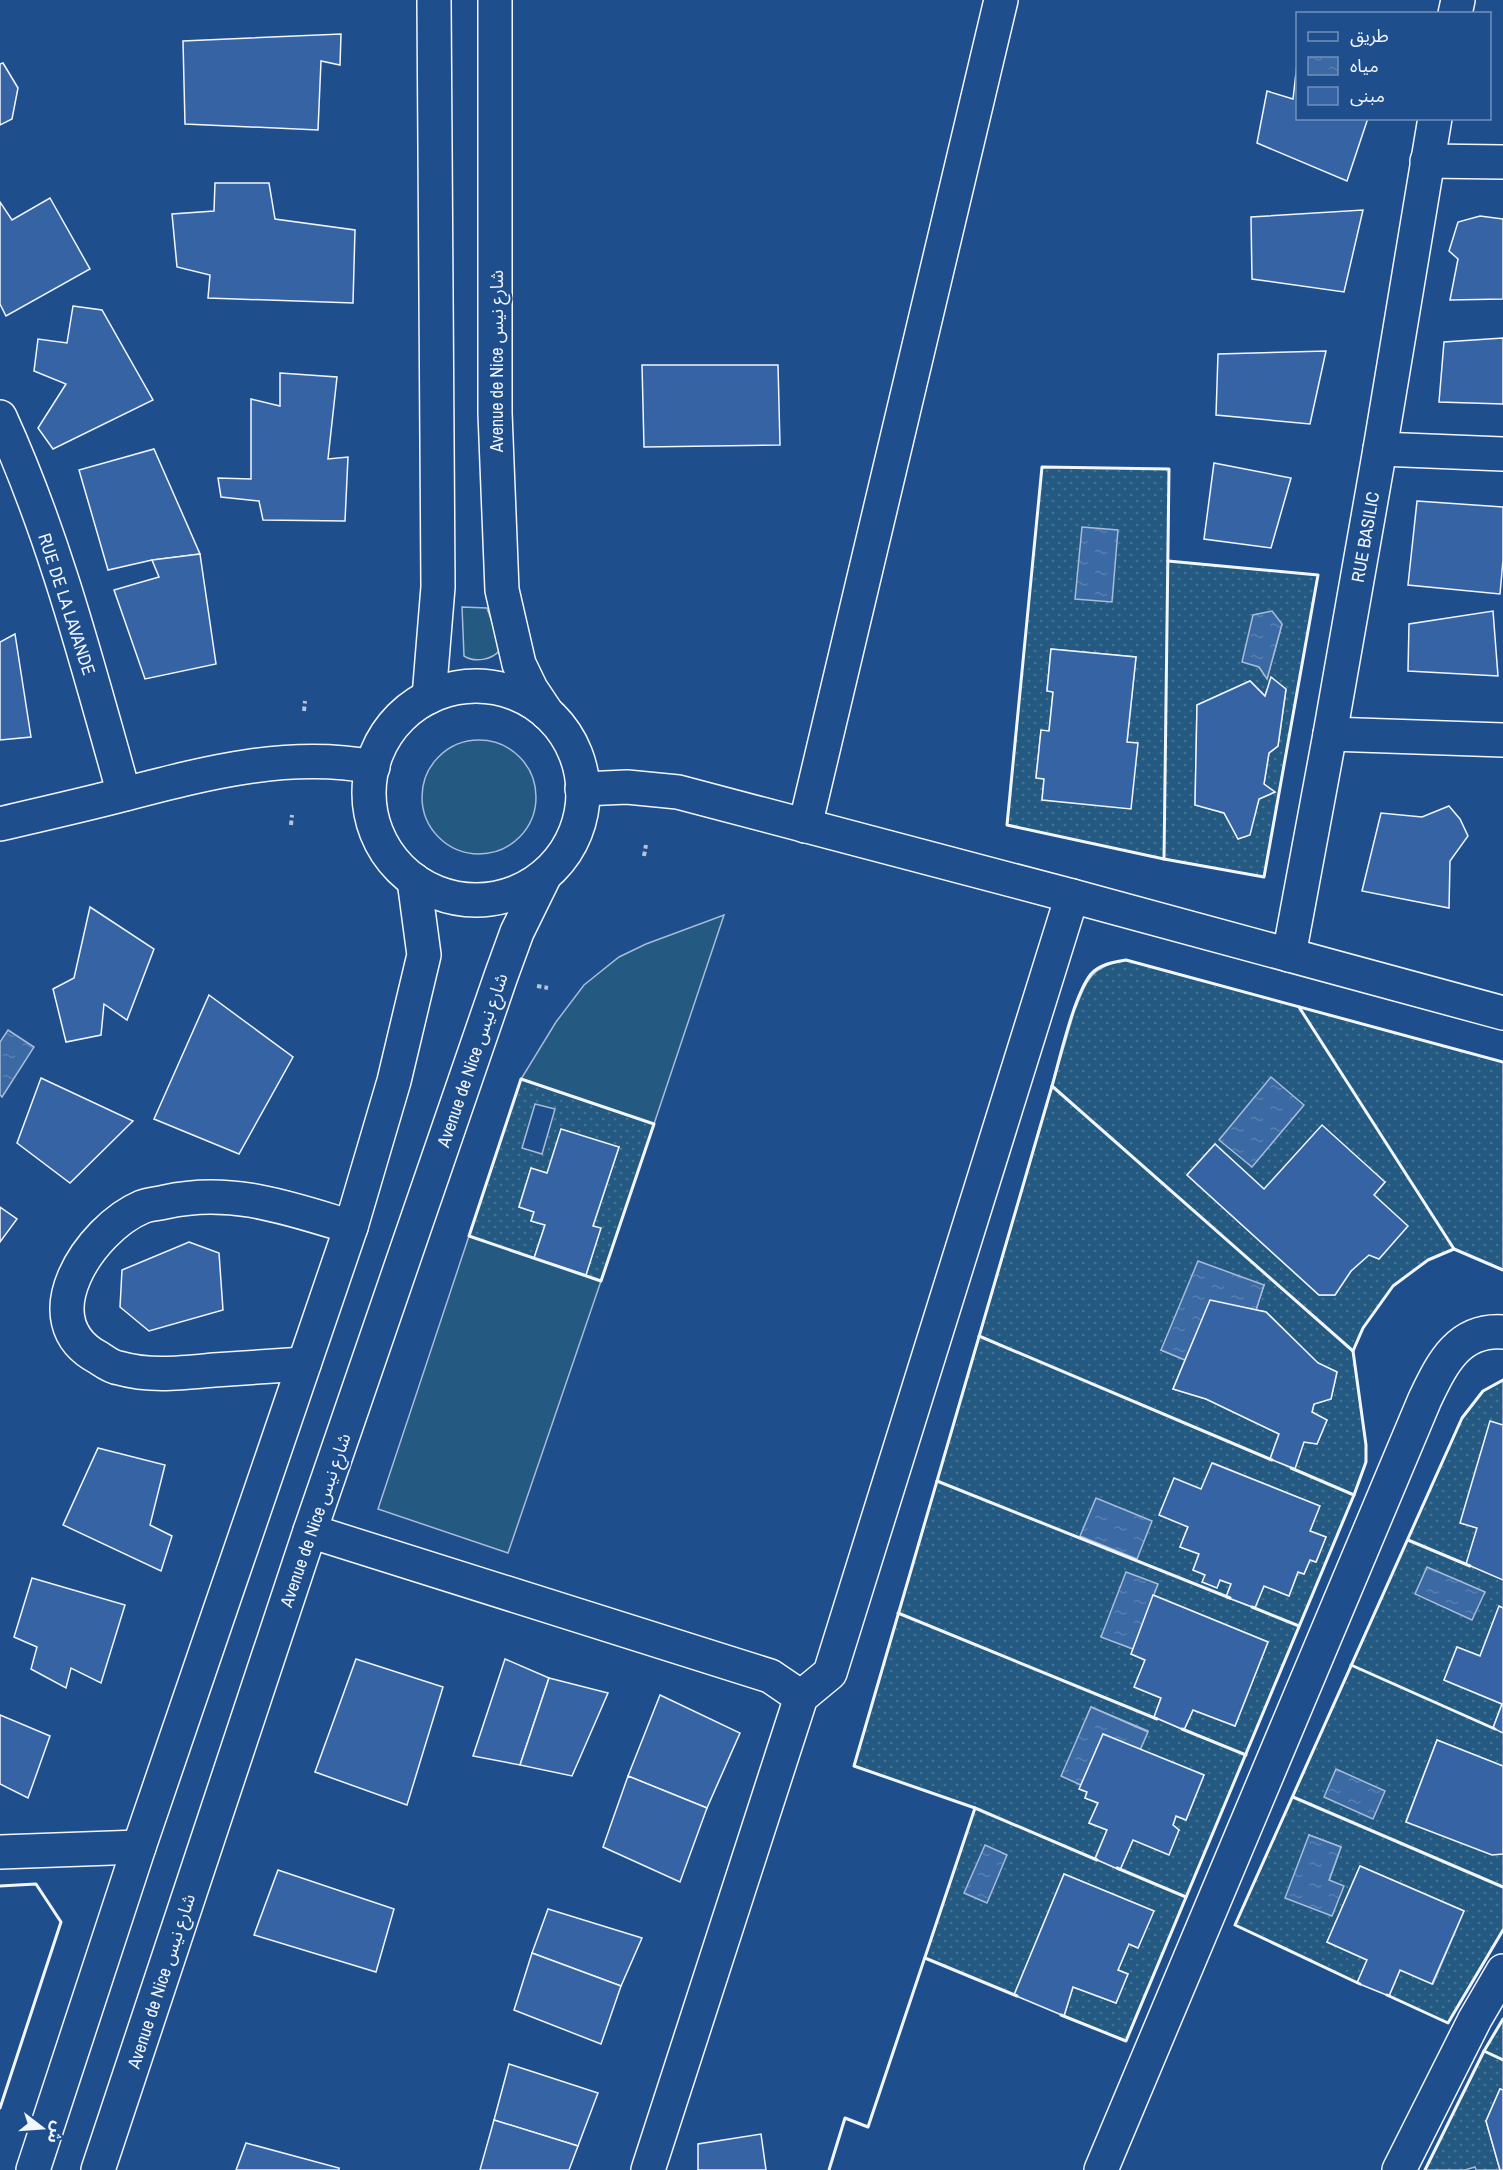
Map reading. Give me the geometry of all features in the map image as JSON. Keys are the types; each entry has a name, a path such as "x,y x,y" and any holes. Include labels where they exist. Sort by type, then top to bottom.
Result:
{"street":[{"path":"429,697 438,587 434,0"},
{"name":"Avenue de Nice شارع نيس","path":"495,0 495,413 502,590 519,664 531,689 547,713"},
{"path":"805,826 1001,0"},
{"name":"RUE BASILIC","path":"1289,955 1380,449 1434,120"},
{"path":"1427,160 1503,162"},
{"name":"RUE DE LA LAVANDE","path":"0,417 21,462 80,639 124,794"},
{"path":"1380,449 1503,454"},
{"path":"490,687 511,692 530,700 547,713 562,729 573,747 580,768 582,808 577,828 569,845 545,875 510,895 470,900 431,891 398,867 376,833 369,793 377,753 399,718 429,697 459,688 490,687"},
{"path":"1330,734 1503,740"},
{"path":"0,824 180,779 286,762 346,762 373,767"},
{"path":"582,789 627,787 672,791 1503,1013"},
{"name":"Avenue de Nice شارع نيس","path":"98,2170 310,1531 501,976 517,932 545,875"},
{"path":"33,2170 139,1847 351,1227 394,1081 424,955 414,880"},
{"path":"648,2170 801,1697 830,1672 1072,896"},
{"path":"304,1364 156,1375 117,1368 85,1351 70,1329 66,1303 76,1272 93,1245 111,1226 143,1207 182,1198 222,1196 268,1202 351,1227"},
{"path":"1101,2170 1425,1399 1449,1354 1483,1332 1503,1332"},
{"path":"310,1531 770,1676 801,1697"},
{"path":"0,1852 139,1847"},
{"path":"1399,2170 1475,2019 1503,1971"}],"path":[{"path":"304,711 305,701"},
{"path":"291,825 292,815"},
{"path":"644,856 646,845"},
{"path":"537,986 548,988"}],"shaded area":[{"path":"1042,467 1169,469 1168,561 1318,575 1264,877 1164,859 1007,825","holes":["1282,624 1267,679 1259,667","1051,649 1136,657 1127,742 1042,799 1044,779 1036,777 1041,731 1049,731 1053,692 1047,691","1272,678 1286,690 1278,746 1269,753 1264,784 1275,792 1259,799 1249,835 1238,838 1224,813 1195,805 1197,705 1250,681 1265,696"]},
{"path":"462,607 487,608 500,644 500,650 497,653 478,660 464,656"},
{"path":"479,740 501,744 511,749 527,765 532,775 536,797 532,819 527,829 511,845 501,850 479,854 457,850 447,845 431,829 426,819 422,797 426,775 431,765 447,749 457,744"},
{"path":"724,915 654,1124 521,1079 556,1022 584,985 619,957 646,944"},
{"path":"1126,960 1503,1062 1503,1270 1454,1249 1428,1260 1393,1286 1363,1328 1353,1351 1366,1444 1366,1462 1126,2041 1064,2016 1073,1987 1116,2003 1128,1974 1118,1970 1129,1944 1138,1948 1153,1911 1064,1874 1014,1995 925,1958 975,1808 854,1766 1074,1012 1086,983 1097,971","holes":["1215,1144 1264,1189 1385,1182 1374,1195 1369,1255 1351,1271 1335,1295 1319,1295 1187,1175","1264,1285 1256,1310 1266,1312 1318,1363 1337,1372 1331,1399 1314,1404 1312,1412 1327,1420 1317,1444 1304,1442 1294,1469 1270,1459 1279,1434 1206,1399 1173,1389 1185,1360 1161,1350","1213,1463 1319,1506 1310,1531 1326,1537 1316,1562 1310,1560 1304,1574 1298,1572 1289,1596 1264,1586 1254,1608 1226,1597 1231,1584 1193,1570 1199,1554 1180,1547","1158,1584 1153,1595 1268,1642 1235,1726 1193,1710 1184,1730 1154,1717 1161,1698 1135,1687 1145,1660 1131,1654 1133,1649 1101,1636","1091,1707 1148,1731 1140,1750 1204,1775 1186,1820 1176,1816 1173,1825 1179,1830 1133,1840 1120,1870 1095,1858 1107,1830 1089,1823 1098,1803 1085,1798 1087,1792 1080,1789 1081,1785 1062,1776"]},
{"path":"521,1079 654,1124 601,1281 469,1236","holes":["535,1104 555,1109 542,1154 522,1148","619,1147 593,1226 600,1229 586,1275 534,1258 545,1225 531,1221 534,1212 519,1207 531,1169 547,1173"]},
{"path":"469,1236 601,1281 508,1553 378,1509"},
{"path":"1503,1380 1503,1425 1461,1523 1477,1528 1503,1580 1503,1608 1499,1607 1480,1656 1457,1647 1444,1680 1502,1704 1493,1728 1503,1733 1503,1766 1437,1740 1406,1821 1492,1854 1503,1854 1503,1930 1448,2023 1389,1996 1400,1970 1433,1984 1464,1911 1360,1866 1327,1942 1367,1960 1357,1983 1235,1925 1462,1418 1483,1391","holes":["1309,1835 1341,1847 1329,1881"]},
{"path":"1503,2019 1503,2090 1500,2089 1486,2121 1500,2170 1476,2170 1475,2167 1465,2170 1425,2170 1484,2051"}],"water":[{"path":"1082,527 1118,530 1112,602 1075,599"},
{"path":"1272,611 1282,624 1267,679 1259,667 1242,662 1253,615"},
{"path":"8,1030 34,1047 2,1097 0,1095 0,1042"},
{"path":"1271,1077 1304,1105 1252,1167 1219,1140"},
{"path":"1198,1261 1264,1285 1256,1310 1210,1301 1185,1360 1161,1350"},
{"path":"1096,1498 1152,1521 1137,1559 1080,1536"},
{"path":"1427,1567 1485,1592 1472,1620 1415,1594"},
{"path":"1126,1572 1158,1584 1133,1649 1101,1637"},
{"path":"1091,1707 1148,1732 1140,1750 1103,1734 1081,1785 1061,1776"},
{"path":"1336,1769 1385,1791 1373,1819 1324,1797"},
{"path":"1309,1835 1341,1847 1329,1880 1344,1886 1332,1916 1285,1898"},
{"path":"985,1845 1007,1855 987,1903 964,1893"}],"building":[{"path":"341,34 340,65 321,61 318,130 185,124 183,41"},
{"path":"3,63 18,88 12,119 0,125 0,64"},
{"path":"1296,73 1296,120 1367,120 1347,181 1257,143 1267,91 1293,99"},
{"path":"215,183 269,183 275,219 355,230 353,303 208,298 210,275 177,267 172,214 214,211"},
{"path":"50,198 90,269 6,316 0,304 0,202 12,220"},
{"path":"1363,210 1344,292 1252,279 1251,217"},
{"path":"1480,216 1503,219 1503,299 1450,300 1458,259 1449,251 1458,222"},
{"path":"73,306 102,310 153,400 53,449 38,428 66,384 34,371 38,339 67,343"},
{"path":"1503,338 1503,404 1439,402 1444,342"},
{"path":"1326,351 1310,424 1216,415 1218,354"},
{"path":"642,365 778,365 780,445 644,447"},
{"path":"280,373 337,377 328,459 348,457 345,521 263,520 259,501 221,497 218,478 251,479 251,399 280,406"},
{"path":"154,449 200,554 152,560 108,570 79,470"},
{"path":"1214,463 1291,478 1271,548 1204,539"},
{"path":"1417,501 1503,507 1503,560 1500,594 1408,585"},
{"path":"200,554 216,664 145,679 114,590 159,577 152,560"},
{"path":"1493,611 1498,676 1408,671 1409,624"},
{"path":"15,634 31,737 0,740 0,642"},
{"path":"1051,649 1136,657 1127,742 1138,743 1131,809 1042,800 1044,779 1036,778 1041,730 1049,731 1053,692 1047,691"},
{"path":"1271,677 1286,689 1278,746 1269,753 1264,784 1275,792 1259,799 1250,835 1238,839 1224,813 1195,805 1197,705 1250,681 1265,696"},
{"path":"1449,806 1460,819 1468,836 1450,861 1449,908 1362,891 1381,813 1422,817"},
{"path":"90,907 154,949 127,1020 104,1004 101,1035 66,1042 53,989 74,978"},
{"path":"209,995 293,1057 239,1154 154,1119"},
{"path":"41,1078 133,1121 70,1183 17,1143"},
{"path":"1322,1125 1385,1182 1374,1195 1408,1226 1379,1259 1369,1255 1351,1271 1335,1295 1319,1295 1187,1175 1215,1144 1264,1189"},
{"path":"561,1129 619,1147 593,1226 601,1228 586,1275 534,1258 545,1225 531,1221 534,1212 519,1207 531,1168 547,1173"},
{"path":"0,1207 17,1219 0,1242"},
{"path":"189,1242 219,1253 223,1310 149,1331 120,1307 122,1270"},
{"path":"1210,1300 1266,1312 1318,1363 1337,1372 1331,1399 1314,1404 1312,1412 1327,1420 1317,1444 1304,1442 1295,1469 1270,1459 1279,1434 1206,1399 1173,1389"},
{"path":"1490,1421 1503,1425 1503,1580 1466,1564 1477,1528 1460,1523"},
{"path":"98,1448 165,1465 150,1525 172,1536 161,1571 63,1525"},
{"path":"1212,1463 1320,1506 1310,1531 1326,1537 1316,1562 1310,1560 1304,1574 1298,1572 1289,1596 1264,1586 1255,1608 1226,1597 1231,1584 1220,1580 1217,1588 1202,1582 1205,1575 1193,1570 1199,1554 1180,1547 1188,1527 1159,1515 1174,1478 1201,1489"},
{"path":"32,1578 125,1605 101,1683 71,1668 66,1688 31,1669 37,1647 14,1637"},
{"path":"1153,1595 1268,1642 1235,1726 1193,1710 1184,1730 1154,1717 1161,1698 1134,1687 1145,1660 1131,1654"},
{"path":"1499,1606 1503,1608 1503,1733 1493,1728 1502,1704 1444,1680 1457,1647 1480,1656"},
{"path":"356,1659 443,1687 407,1805 315,1772"},
{"path":"505,1659 549,1678 520,1765 473,1756"},
{"path":"549,1678 608,1693 572,1776 520,1765"},
{"path":"660,1695 740,1733 707,1808 628,1776"},
{"path":"0,1715 50,1736 28,1798 0,1784"},
{"path":"1103,1734 1204,1775 1186,1820 1176,1816 1173,1825 1179,1830 1169,1855 1133,1840 1120,1870 1095,1859 1107,1830 1089,1823 1098,1803 1085,1798 1087,1792 1079,1789"},
{"path":"1437,1740 1503,1766 1503,1854 1492,1855 1406,1822"},
{"path":"628,1776 707,1808 680,1882 603,1847"},
{"path":"1360,1866 1464,1911 1432,1984 1400,1970 1389,1996 1357,1983 1367,1960 1327,1942"},
{"path":"278,1870 394,1909 376,1972 254,1935"},
{"path":"1064,1874 1154,1911 1138,1948 1129,1944 1118,1970 1128,1974 1116,2003 1073,1987 1064,2016 1014,1995"},
{"path":"548,1909 642,1938 621,1986 532,1953"},
{"path":"532,1953 621,1986 601,2044 514,2010"},
{"path":"509,2064 598,2093 578,2146 494,2120"},
{"path":"1500,2089 1503,2090 1503,2170 1500,2170 1486,2121"},
{"path":"494,2120 578,2146 569,2170 480,2170"},
{"path":"761,2134 766,2170 698,2170 698,2144"},
{"path":"246,2143 339,2168 339,2170 236,2170"}],"wall":[{"path":"1042,467 1169,469 1164,859 1007,825 1042,467"},
{"path":"1164,859 1264,877 1318,575 1168,561"},
{"path":"1097,1860 975,1808 854,1766 1068,1027 1085,984 1091,974 1099,968 1126,960 1503,1062"},
{"path":"1299,1007 1454,1249 1503,1270"},
{"path":"521,1079 654,1124 601,1281 469,1236 521,1079"},
{"path":"1052,1086 1353,1351"},
{"path":"1061,2015 1126,2041 1366,1462 1366,1445 1353,1351 1363,1328 1393,1286 1428,1260 1454,1249"},
{"path":"979,1336 1272,1460"},
{"path":"1360,1984 1235,1925 1462,1418 1483,1391 1503,1380"},
{"path":"1291,1468 1354,1495"},
{"path":"937,1481 1230,1598"},
{"path":"1408,1540 1470,1566"},
{"path":"1252,1607 1299,1626"},
{"path":"898,1613 1157,1719"},
{"path":"1351,1665 1495,1729"},
{"path":"1182,1729 1246,1755"},
{"path":"1293,1797 1503,1887"},
{"path":"829,2170 845,2118 868,2127 975,1808"},
{"path":"1117,1868 1186,1897"},
{"path":"0,1886 36,1884 61,1922 0,2108"},
{"path":"1387,1995 1448,2023 1503,1930"},
{"path":"925,1958 1017,1996"},
{"path":"1425,2170 1484,2051 1503,2019"},
{"path":"1484,2051 1503,2060"}]}
